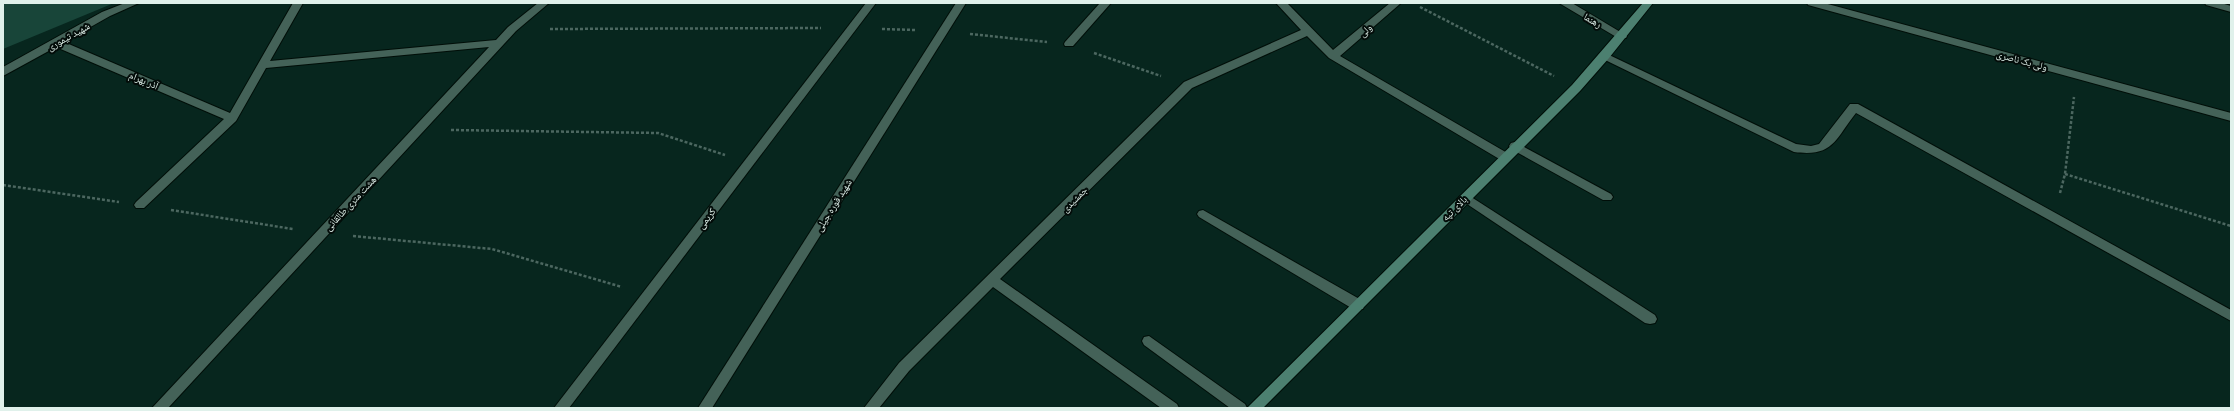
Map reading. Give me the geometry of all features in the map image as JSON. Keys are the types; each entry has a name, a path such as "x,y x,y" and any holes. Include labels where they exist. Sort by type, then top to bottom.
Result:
{"street":[{"name":"شهید تیموری","path":"3,72 106,14 134,3"},
{"path":"140,206 232,118 264,65 298,3"},
{"name":"هشت متری طالقانی","path":"159,408 512,29 544,3"},
{"name":"کریمی","path":"561,408 871,3"},
{"name":"شهید قوره جیلی","path":"705,408 961,3"},
{"path":"1069,44 1106,3"},
{"path":"1281,3 1333,56 1505,157"},
{"name":"ولی","path":"1333,56 1396,3"},
{"name":"رهنما","path":"1564,3 1622,36"},
{"name":"بالای تپه","path":"1254,408 1515,146 1576,88 1606,56 1648,3"},
{"name":"ولی بک ناصری","path":"1812,3 2231,117"},
{"path":"2210,3 2231,9"},
{"name":"جمشیدی","path":"870,408 904,367 1188,85 1308,30"},
{"name":"آذر بهرام","path":"56,43 232,118"},
{"path":"264,65 499,43"},
{"path":"1606,56 1794,148 1811,150 1824,147 1854,107 2231,316"},
{"path":"1515,146 1607,197"},
{"path":"1465,197 1650,319"},
{"path":"1202,214 1358,305"},
{"path":"992,280 1172,408"},
{"path":"1149,341 1240,408"}],"path":[{"path":"1419,6 1576,88"},
{"path":"512,29 852,28 943,30 1069,44 1188,85"},
{"path":"2053,217 2065,174 2077,75"},
{"path":"418,130 658,134 749,163"},
{"path":"2065,174 2231,226"}],"green space":[{"path":"3,3 114,3 3,49"}]}
